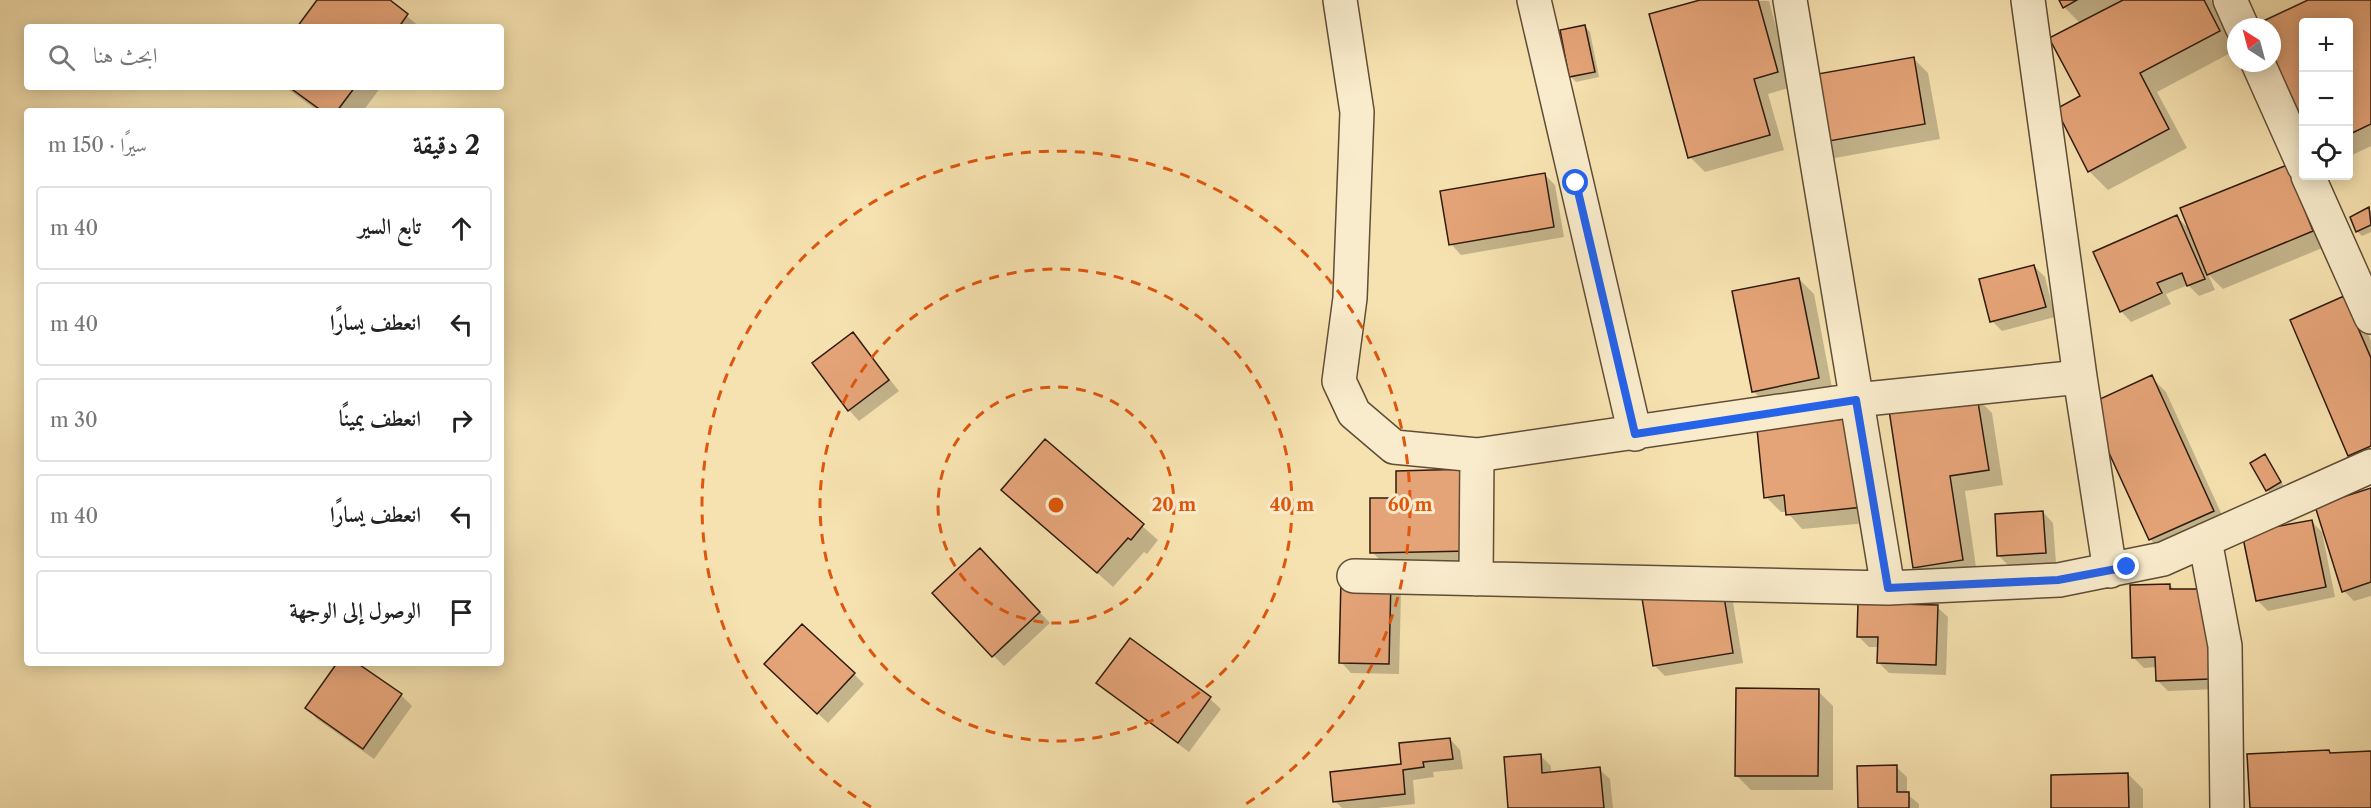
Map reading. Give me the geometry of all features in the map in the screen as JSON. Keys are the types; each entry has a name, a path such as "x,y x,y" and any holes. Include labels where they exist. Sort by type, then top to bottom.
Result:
{"street":[{"path":"1340,0 1357,112 1350,298 1339,381 1353,413 1394,447 1477,455 1635,434 1856,400 2080,377"},
{"path":"1534,0 1635,434"},
{"path":"1790,0 1888,588"},
{"path":"2028,0 2080,377 2110,571"},
{"path":"2230,0 2238,18"},
{"path":"2262,72 2299,155"},
{"path":"2310,180 2371,317"},
{"path":"1476,579 1477,455"},
{"path":"1354,576 1888,588 2058,580 2163,559 2371,466"},
{"path":"2205,540 2225,646 2227,808"}],"building":[{"path":"317,0 390,0 408,14 401,24 299,24"},
{"path":"1700,0 1758,0 1778,72 1754,79 1770,135 1688,158 1649,14"},
{"path":"2059,0 2077,0 2063,8"},
{"path":"2123,0 2204,0 2220,31 2140,73 2169,129 2088,172 2056,109 2080,96 2049,38"},
{"path":"2308,0 2371,0 2371,124 2353,133 2353,18 2299,18 2299,113 2279,72 2281,18 2270,18"},
{"path":"1585,25 1595,72 1569,77 1560,30"},
{"path":"1914,57 1925,124 1818,143 1806,76"},
{"path":"293,90 353,90 339,108 318,108"},
{"path":"2287,165 2313,231 2207,275 2180,208"},
{"path":"1545,173 1554,227 1449,245 1440,191"},
{"path":"2369,207 2371,225 2356,232 2350,217"},
{"path":"2177,215 2205,279 2187,286 2182,273 2157,283 2162,293 2120,312 2093,252"},
{"path":"2034,265 2046,307 1990,322 1979,279"},
{"path":"1799,278 1819,378 1752,392 1732,291"},
{"path":"2344,296 2371,358 2371,446 2348,456 2290,320"},
{"path":"853,332 889,380 848,411 812,363"},
{"path":"2152,375 2214,511 2149,540 2087,405"},
{"path":"1977,396 1989,470 1950,476 1963,560 1913,568 1889,410"},
{"path":"1854,418 1864,507 1786,515 1784,495 1764,498 1757,429"},
{"path":"1045,439 1144,524 1131,540 1128,538 1097,573 1001,490"},
{"path":"2265,454 2281,482 2266,491 2250,463"},
{"path":"1470,469 1470,551 1370,553 1370,498 1396,498 1396,471"},
{"path":"2371,488 2371,582 2342,592 2315,506"},
{"path":"2043,511 2046,553 1997,556 1995,514"},
{"path":"2312,520 2326,587 2256,601 2242,533"},
{"path":"980,548 1040,612 992,657 932,593"},
{"path":"1341,579 1391,580 1389,664 1339,663"},
{"path":"1722,584 1733,653 1653,666 1642,598"},
{"path":"2170,584 2170,589 2208,589 2210,679 2156,681 2155,657 2132,658 2130,585"},
{"path":"1858,603 1938,605 1936,665 1877,663 1878,637 1857,637"},
{"path":"802,624 855,673 817,714 764,664"},
{"path":"1130,638 1211,697 1178,743 1096,683"},
{"path":"335,666 361,666 402,694 363,749 305,708"},
{"path":"1736,688 1819,689 1818,776 1735,776"},
{"path":"1450,738 1453,759 1423,762 1424,767 1403,770 1405,794 1333,802 1330,772 1401,764 1399,743"},
{"path":"2329,750 2330,753 2371,751 2371,808 2250,808 2247,754"},
{"path":"1541,754 1542,773 1600,767 1604,808 1508,808 1504,757"},
{"path":"1897,765 1897,792 1909,792 1909,808 1858,808 1857,766"},
{"path":"2128,773 2129,808 2051,808 2051,775"}],"route":[{"path":"1576,183 1635,434 1856,400 1888,588 2058,580 2127,567"}]}
